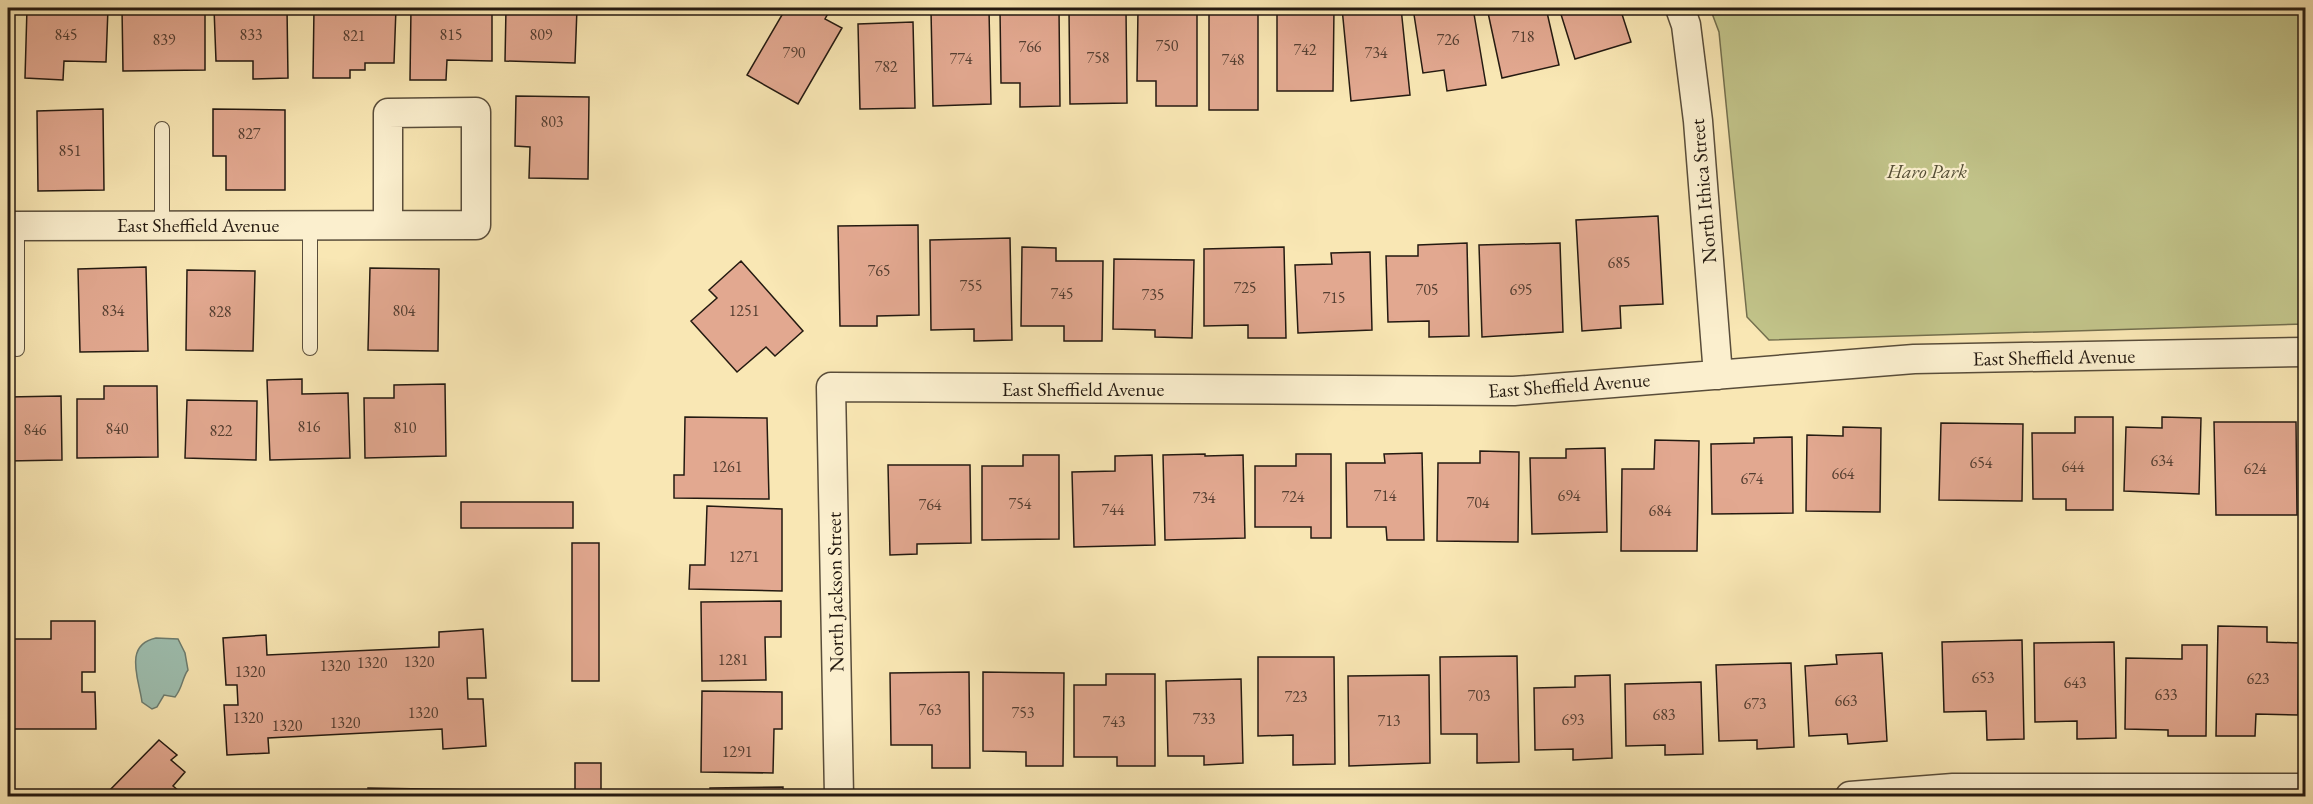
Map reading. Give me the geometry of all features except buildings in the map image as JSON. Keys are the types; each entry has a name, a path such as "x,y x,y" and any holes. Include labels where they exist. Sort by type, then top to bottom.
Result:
{"street":[{"name":"North Ithica Street","path":"1680,8 1686,25 1698,121 1718,375"},
{"name":"East Sheffield Avenue","path":"12,226 476,225 476,112 388,113 388,224"},
{"name":"East Sheffield Avenue","path":"831,387 1514,391 1914,359 2306,352"},
{"name":"North Jackson Street","path":"831,387 839,796"},
{"path":"1850,796 1953,788 2306,788"}],"lane":[{"path":"162,129 162,225"},
{"path":"310,225 310,348"},
{"path":"12,226 17,349"}],"green space":[{"name":"Haro Park","path":"1710,8 2305,8 2305,324 1769,340 1747,317 1719,32"}],"shaded area":[{"path":"156,638 178,639 185,653 188,670 175,697 164,695 157,707 152,709 142,702 136,673 136,655 139,648 146,642"}]}
